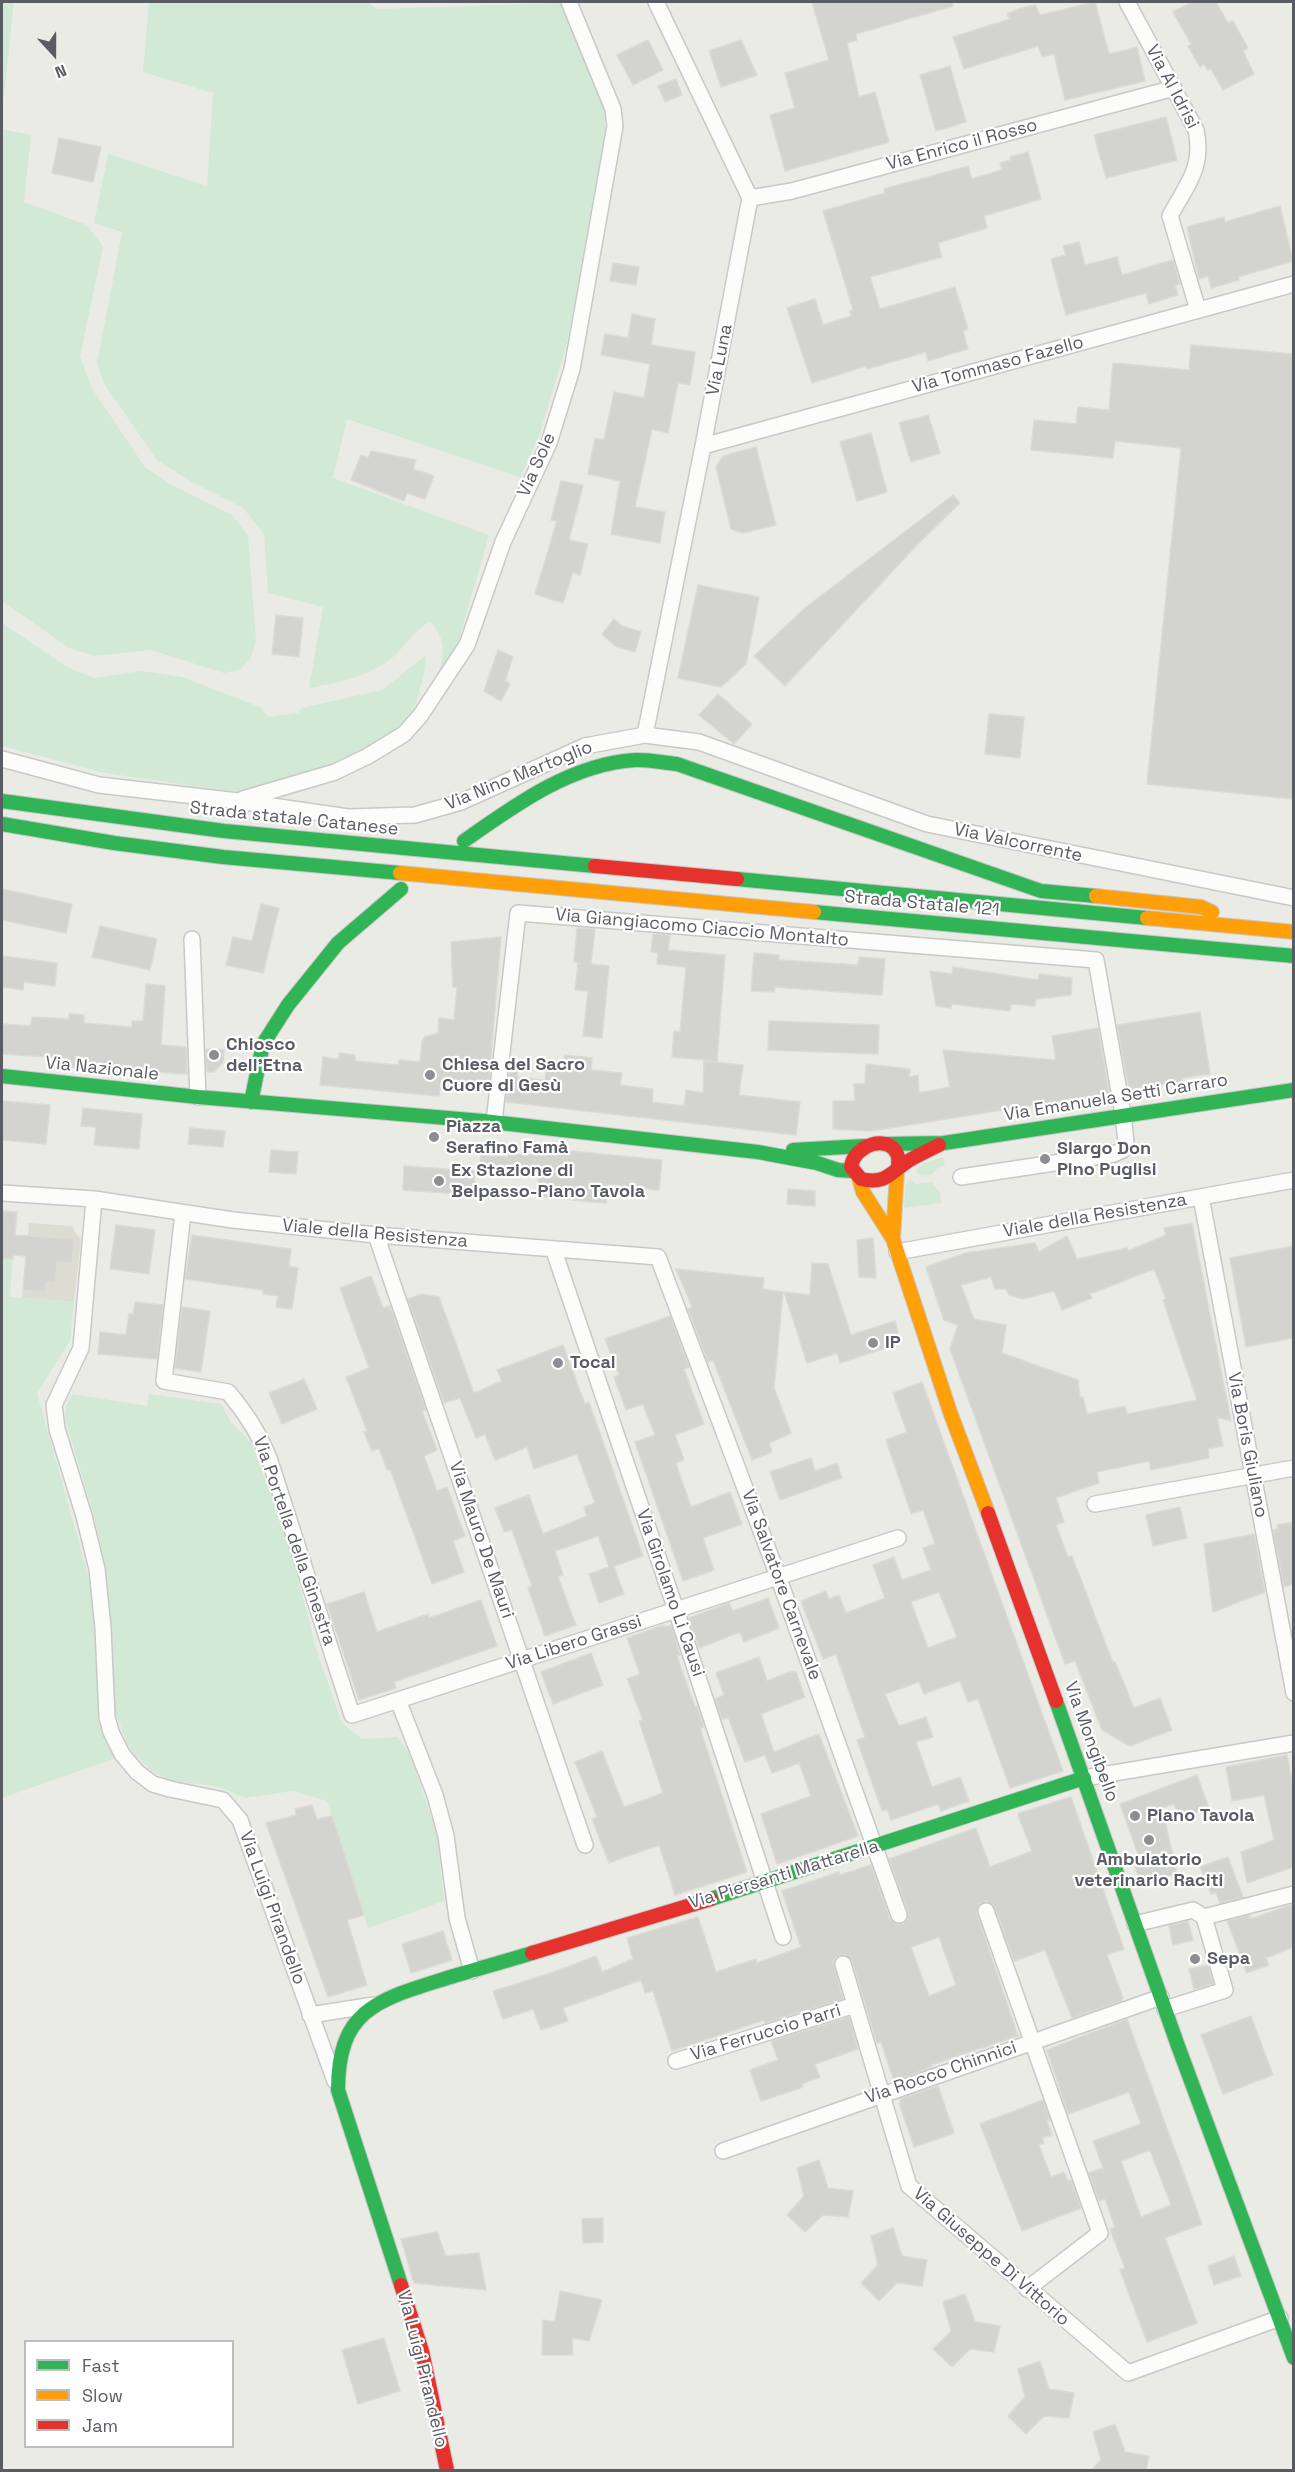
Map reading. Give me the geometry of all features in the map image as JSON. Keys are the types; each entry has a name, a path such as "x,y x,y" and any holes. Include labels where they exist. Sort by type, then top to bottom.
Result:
{"street":[{"name":"Via Sole","path":"238,801 334,772 368,756 404,734 420,716 467,645 503,542 549,443 572,369 615,126 613,109 569,2"},
{"path":"656,2 750,198"},
{"name":"Via Al Idrisi","path":"1127,2 1196,130 1200,148 1193,174 1170,216 1198,310"},
{"name":"Via Enrico il Rosso","path":"750,198 792,191 1174,88"},
{"name":"Via Luna","path":"645,735 750,198"},
{"name":"Via Tommaso Fazello","path":"703,446 1293,284"},
{"name":"Via Nino Martoglio","path":"2,759 99,785 238,801 348,817 415,815 461,802 585,746 645,735 699,742 750,762"},
{"path":"464,841 551,785 590,768 633,759 677,764 1041,891 1201,907 1250,928"},
{"name":"Via Valcorrente","path":"750,762 927,824 1000,841 1293,898"},
{"name":"Strada statale Catanese","path":"2,801 224,831 583,865"},
{"name":"Strada Statale 121","path":"2,824 114,843 223,857 1293,956"},
{"name":"Strada Statale 121","path":"583,865 1293,932"},
{"path":"251,1102 263,1044 288,1005 338,943 401,889"},
{"name":"Via Giangiacomo Ciaccio Montalto","path":"494,1122 518,913 1096,960 1123,1114"},
{"path":"192,939 198,1097 494,1122 758,1152 817,1163 869,1180 887,1178 897,1169 944,1143"},
{"name":"Via Nazionale","path":"2,1076 198,1097"},
{"name":"Via Emanuela Setti Carraro","path":"944,1143 1123,1114 1292,1091"},
{"path":"961,1177 1114,1154 1123,1150 1126,1143 1123,1114"},
{"path":"758,1152 885,1144 944,1143"},
{"path":"885,1144 895,1151 899,1162 895,1245"},
{"path":"864,1146 853,1156 856,1174 863,1192 895,1245"},
{"name":"Viale della Resistenza","path":"895,1245 1201,1197 1293,1180"},
{"name":"Viale della Resistenza","path":"2,1193 94,1199 233,1220 376,1235 554,1251 658,1257"},
{"name":"Via Boris Giuliano","path":"1201,1197 1293,1693"},
{"name":"Via Luigi Pirandello","path":"94,1199 81,1348 54,1406 57,1429 84,1516 97,1569 109,1725 122,1754 137,1772 153,1784 170,1790 223,1800 240,1821 338,2090 422,2351 447,2470"},
{"name":"Via Portella della Ginestra","path":"183,1213 164,1382 228,1392 260,1435 352,1715"},
{"name":"Via Mauro De Mauri","path":"376,1235 585,1845"},
{"name":"Via Mongibello","path":"895,1245 950,1412 1293,2358"},
{"name":"Via Girolamo Li Causi","path":"554,1251 676,1610 783,1937"},
{"name":"Via Salvatore Carnevale","path":"658,1257 778,1576 899,1915"},
{"path":"1095,1504 1293,1468"},
{"name":"Via Libero Grassi","path":"352,1715 898,1538"},
{"path":"398,1700 435,1795 446,1836 457,1918 472,1971"},
{"name":"Via Piersanti Mattarella","path":"338,2090 337,2063 342,2046 363,2014 392,1995 766,1882 1084,1778 1293,1743"},
{"path":"1135,1924 1193,1910 1204,1917 1293,1894"},
{"path":"986,1911 1100,2233 1027,2289"},
{"name":"Via Rocco Chinnici","path":"723,2151 1032,2041 1163,2003 1225,1990 1204,1917"},
{"name":"Via Giuseppe Di Vittorio","path":"843,1964 909,2186 1128,2373 1280,2318"},
{"path":"310,2015 374,2005"},
{"name":"Via Ferruccio Parri","path":"676,2061 855,2005"}],"shaded area":[{"path":"29,1223 72,1226 81,1239 74,1302 22,1298"}],"green space":[{"path":"2,2 14,2 2,115"},
{"path":"149,2 368,2 377,9 560,3 604,110 605,133 567,343 539,436 520,477 347,419 333,478 489,535 456,650 432,692 441,664 443,647 437,630 430,621 384,664 353,678 309,688 323,607 268,593 264,534 243,508 192,482 157,460 105,385 97,363 122,232 94,223 108,154 207,186 213,93 143,72"},
{"path":"2,129 31,135 24,202 87,225 103,247 80,356 91,387 145,467 170,484 232,515 248,535 256,641 251,658 241,669 224,673 151,650 94,656 69,648 2,601"},
{"path":"2,623 67,667 94,678 141,671 182,677 260,707 268,717 298,713 302,708 382,690 426,655 424,675 413,712 405,722 355,755 242,793 105,773 2,746"},
{"path":"943,1157 945,1165 940,1166 931,1175 922,1176 915,1172 923,1164"},
{"path":"910,1179 916,1184 932,1182 940,1193 941,1203 904,1208 906,1185"},
{"path":"2,1253 13,1255 10,1297 74,1302 70,1341 37,1393 92,1589 99,1722 103,1736 116,1758 2,1798"},
{"path":"72,1394 147,1406 149,1394 221,1404 231,1422 252,1444 288,1540 317,1651 342,1723 362,1739 397,1737 410,1754 437,1834 444,1901 368,1928 327,1801 292,1791 245,1798 216,1786 172,1781 152,1771 135,1755 127,1743 115,1712 112,1628 102,1550 65,1419 66,1406"}],"building":[{"path":"812,2 952,2 953,6 856,34 857,40 847,43 859,97 875,92 889,142 785,171 770,115 795,108 785,73 829,60"},
{"path":"1095,2 1109,54 1137,47 1145,81 1065,100 1054,54 1042,57 1038,46 964,69 953,37 1010,19 1007,14 1022,8 1035,5 1040,15"},
{"path":"1192,2 1216,2 1228,23 1233,21 1248,48 1243,51 1254,74 1223,90 1211,69 1208,70 1204,64 1200,67 1188,46 1191,44 1173,12"},
{"path":"648,40 663,70 633,85 617,55"},
{"path":"741,40 757,75 721,87 709,51"},
{"path":"950,66 966,122 936,131 920,75"},
{"path":"676,79 682,95 665,102 658,86"},
{"path":"1166,117 1177,160 1106,178 1094,135"},
{"path":"59,138 101,147 93,182 52,173"},
{"path":"1028,152 1041,199 984,216 987,228 938,243 942,257 870,277 880,309 955,287 968,329 963,331 968,349 928,361 926,352 867,369 866,366 812,383 787,308 815,299 823,325 851,316 850,311 853,310 823,211 885,193 884,189 968,166 972,179 1002,170 1000,163 1011,160 1010,157"},
{"path":"1280,206 1293,261 1238,277 1239,280 1211,288 1208,276 1199,279 1187,227 1224,217 1225,222"},
{"path":"1079,242 1085,265 1117,257 1122,275 1173,260 1180,284 1175,285 1178,295 1149,304 1146,293 1066,315 1051,259 1066,255 1063,246"},
{"path":"613,263 639,267 636,285 610,281"},
{"path":"632,314 655,319 651,345 695,352 690,385 678,383 668,433 652,429 635,507 665,512 660,543 611,534 620,481 588,474 595,438 604,440 614,392 644,398 650,364 601,355 605,334 628,338"},
{"path":"1191,345 1293,354 1293,799 1147,784 1181,448 1115,441 1113,458 1031,450 1034,420 1076,424 1078,407 1109,410 1113,363 1189,370"},
{"path":"928,415 940,453 911,462 899,423"},
{"path":"871,433 887,492 857,501 840,442"},
{"path":"756,447 776,525 743,533 731,529 716,467 723,456"},
{"path":"371,451 416,460 413,469 434,476 425,499 407,493 404,501 351,480 361,455 368,458"},
{"path":"561,481 583,485 569,540 588,544 580,575 573,572 563,603 535,594 557,521 551,520"},
{"path":"953,495 960,503 916,546 785,686 754,656 805,608"},
{"path":"698,585 759,597 746,664 721,687 678,678"},
{"path":"276,615 303,618 299,657 272,654"},
{"path":"614,619 622,626 641,632 635,652 615,646 602,634"},
{"path":"498,650 513,657 505,681 510,684 501,701 484,691"},
{"path":"718,694 752,724 734,744 699,715"},
{"path":"989,714 1024,717 1020,758 985,754"},
{"path":"2,889 72,904 66,933 2,920"},
{"path":"261,904 279,908 263,973 226,965 233,937 252,941"},
{"path":"100,926 157,939 150,970 92,957"},
{"path":"577,928 595,929 591,964 609,966 602,1038 583,1036 588,991 575,990 578,963 584,964 574,962"},
{"path":"653,934 670,935 668,950 725,955 717,1061 672,1057 674,1031 680,1032 686,967 657,964 658,953 651,952"},
{"path":"501,937 488,1092 440,1088 439,1096 320,1085 323,1057 338,1059 339,1053 355,1055 355,1061 398,1065 399,1060 420,1062 422,1042 425,1037 438,1033 439,1018 454,1020 457,987 453,987 451,942"},
{"path":"754,953 779,955 779,960 858,965 859,957 885,959 882,995 775,987 774,992 751,991"},
{"path":"2,956 57,963 55,986 24,982 23,990 2,987"},
{"path":"953,967 1038,980 1039,974 1072,978 1071,995 1036,999 1035,1006 1011,1004 1010,1011 952,1004 951,1008 936,1006 930,971 952,974"},
{"path":"146,984 165,986 161,1045 186,1047 187,1074 67,1067 67,1058 2,1054 2,1024 31,1026 32,1017 69,1019 69,1014 84,1015 84,1023 132,1027 132,1021 143,1021"},
{"path":"1200,1012 1210,1074 1182,1078 1183,1082 1129,1089 1117,1025"},
{"path":"769,1021 879,1025 878,1054 768,1050"},
{"path":"1098,1028 1109,1093 871,1131 833,1129 833,1101 855,1101 854,1084 865,1084 866,1064 910,1069 909,1077 918,1075 919,1093 950,1087 943,1050 1056,1060 1052,1036"},
{"name":"Chiosco dell'Etna","path":"206,1049 224,1050 223,1062 214,1072 207,1072"},
{"path":"565,1055 592,1058 591,1070 622,1073 620,1085 653,1089 652,1102 684,1106 686,1090 703,1093 704,1061 743,1065 739,1095 800,1102 796,1135 506,1102 510,1067 518,1067 517,1077 545,1080 548,1059 564,1062"},
{"path":"2,1101 50,1105 46,1144 2,1140"},
{"path":"83,1108 142,1114 139,1149 94,1145 96,1127 81,1126"},
{"path":"190,1128 225,1131 223,1147 188,1144"},
{"path":"542,1148 662,1160 659,1190 608,1184 606,1203 592,1202 536,1196 539,1177 479,1172 481,1155 508,1157 508,1154 541,1155"},
{"path":"271,1150 298,1152 296,1174 269,1172"},
{"name":"Ex Stazione di Belpasso-Piano Tavola","path":"404,1166 475,1171 474,1195 403,1190"},
{"path":"788,1189 815,1191 815,1206 787,1204"},
{"path":"2,1211 17,1212 15,1235 74,1239 72,1263 57,1262 55,1283 46,1282 45,1292 23,1290 26,1256 13,1255 13,1259 2,1259"},
{"path":"1192,1223 1231,1421 1217,1417 1223,1446 1208,1449 1209,1458 1151,1470 1149,1461 1097,1472 1099,1483 1056,1498 1064,1522 1056,1525 1068,1557 1072,1556 1113,1663 1115,1662 1134,1708 1160,1698 1172,1730 1130,1746 1102,1730 1075,1661 1065,1664 950,1349 958,1325 944,1320 926,1267 966,1253 1035,1243 1039,1252 1067,1236 1077,1259 1127,1248 1128,1251 1166,1235 1164,1228","holes":["1154,1269 1166,1299 1163,1300 1197,1400 1127,1414 1125,1406 1087,1414 1083,1397 1080,1397 1078,1380 1002,1353 1006,1325 974,1319 961,1285 991,1277 995,1289 1006,1289 1009,1295 1023,1299 1054,1291 1062,1310 1092,1298 1090,1294"]},
{"path":"116,1225 155,1230 149,1274 110,1269"},
{"path":"192,1235 291,1249 289,1266 298,1268 292,1309 276,1307 278,1296 263,1294 263,1290 185,1279"},
{"path":"873,1238 876,1278 859,1277 857,1240"},
{"path":"1293,1246 1293,1338 1246,1347 1230,1258"},
{"path":"812,1263 828,1264 851,1335 895,1321 901,1343 840,1363 837,1353 807,1363 784,1292 810,1295"},
{"path":"676,1269 764,1278 763,1289 783,1292 774,1388 791,1433 769,1443 772,1452 752,1460 713,1360 708,1362 688,1309 692,1307"},
{"path":"371,1276 383,1308 390,1306 426,1410 422,1411 437,1450 424,1456 437,1491 447,1487 465,1536 453,1541 464,1572 432,1584 390,1469 387,1470 379,1448 372,1451 364,1432 367,1431 346,1377 369,1368 340,1288"},
{"path":"422,1294 439,1297 474,1393 502,1381 497,1370 563,1345 585,1404 589,1402 643,1556 614,1566 624,1594 599,1603 589,1574 609,1567 598,1536 555,1551 563,1575 558,1577 576,1625 545,1636 528,1588 532,1586 512,1530 504,1532 495,1508 529,1495 543,1534 587,1516 584,1507 595,1503 577,1454 534,1469 527,1447 495,1460 485,1434 476,1438 460,1398 444,1403 408,1299"},
{"path":"135,1302 163,1305 157,1359 98,1354 100,1332 126,1335 129,1314 133,1314"},
{"path":"182,1307 210,1311 201,1372 175,1368"},
{"path":"670,1316 689,1367 684,1369 704,1424 675,1435 684,1460 676,1463 691,1507 730,1492 742,1524 703,1538 714,1570 683,1581 635,1442 655,1435 643,1404 626,1410 614,1377 619,1375 605,1339"},
{"path":"304,1379 317,1409 282,1424 269,1393"},
{"path":"922,1382 1063,1771 1010,1788 978,1699 968,1702 960,1681 924,1694 919,1682 885,1694 899,1726 926,1717 933,1737 916,1742 932,1787 960,1777 969,1801 941,1811 938,1804 891,1820 887,1809 882,1811 857,1740 865,1737 836,1654 823,1659 801,1601 826,1591 829,1599 839,1595 846,1613 885,1598 873,1565 894,1557 902,1580 931,1570 923,1548 935,1544 923,1510 911,1514 886,1440 907,1432 893,1393","holes":["939,1592 957,1637 928,1648 911,1602"]},
{"path":"811,1458 815,1471 837,1463 842,1478 780,1500 770,1472"},
{"path":"1180,1507 1187,1538 1153,1546 1146,1515"},
{"path":"1293,1522 1293,1584 1284,1587 1273,1530 1278,1529 1277,1525"},
{"path":"1254,1534 1265,1592 1213,1612 1204,1544"},
{"path":"364,1592 377,1632 428,1614 429,1618 481,1600 497,1646 394,1682 396,1688 359,1700 327,1604"},
{"path":"768,1598 779,1628 744,1642 740,1632 699,1648 689,1618 729,1603 733,1611"},
{"path":"664,1625 665,1627 671,1625 680,1655 677,1656 704,1727 700,1728 747,1872 675,1895 659,1845 609,1863 592,1819 597,1817 575,1762 602,1751 624,1807 663,1793 639,1721 643,1720 627,1679 640,1674 627,1638"},
{"path":"591,1653 603,1685 553,1704 541,1672"},
{"path":"759,1657 767,1681 796,1672 805,1697 761,1714 774,1752 819,1734 858,1836 777,1864 761,1814 811,1796 799,1763 772,1773 765,1755 745,1762 728,1717 722,1720 715,1699 724,1695 716,1673"},
{"path":"1287,1755 1293,1786 1293,1867 1247,1883 1241,1852 1274,1840 1264,1795 1232,1801 1226,1767"},
{"path":"1197,1775 1209,1808 1180,1819 1174,1804 1162,1808 1177,1873 1142,1886 1131,1856 1138,1854 1120,1804"},
{"path":"1071,1797 1124,1949 1107,1955 1123,1998 1121,2001 1072,2018 1045,1950 1014,1961 995,1908 987,1901 979,1904 977,1914 1018,2036 931,2065 932,2067 894,2081 881,2042 877,2043 852,1961 845,1954 836,1957 833,1962 843,1999 765,2023 764,2020 672,2051 653,1991 645,1993 641,1980 563,2008 568,2021 541,2030 533,2009 503,2019 493,1991 596,1956 602,1972 633,1959 627,1938 698,1917 716,1972 756,1959 757,1963 801,1947 782,1891 839,1872 840,1875 871,1865 890,1919 897,1924 903,1924 908,1917 908,1912 889,1859 976,1828 990,1867 1032,1851 1019,1813","holes":["939,1937 956,1985 929,1996 911,1947"]},
{"path":"312,1805 317,1819 332,1816 364,1915 347,1920 367,1985 328,1997 266,1823 296,1815 295,1809"},
{"path":"1228,1857 1243,1897 1220,1903 1216,1893 1211,1894 1200,1867"},
{"path":"1293,1904 1293,1947 1266,1958 1269,1965 1247,1973 1227,1921 1250,1915 1251,1919"},
{"path":"1188,1921 1193,1940 1173,1945 1169,1926"},
{"path":"443,1931 452,1960 411,1973 402,1944"},
{"path":"1208,1965 1213,1984 1194,1989 1189,1969"},
{"path":"1251,2016 1273,2075 1223,2094 1201,2035"},
{"path":"849,2017 858,2049 815,2064 820,2077 802,2084 803,2087 761,2101 750,2070 778,2060 771,2041"},
{"path":"1127,2019 1202,2224 1165,2238 1197,2323 1147,2342 1120,2270 1125,2268 1110,2229 1115,2227 1105,2199 1099,2201 1089,2173 1103,2168 1093,2141 1141,2124 1129,2092 1068,2114 1047,2050","holes":["1150,2150 1171,2205 1141,2217 1121,2161"]},
{"path":"938,2086 954,2133 914,2147 899,2103 901,2103 900,2099"},
{"path":"1043,2100 1052,2135 1042,2138 1044,2143 1039,2145 1051,2177 1064,2172 1068,2181 1071,2180 1081,2208 1022,2231 980,2124"},
{"path":"819,2160 828,2188 853,2191 848,2217 823,2215 805,2232 787,2215 804,2196 797,2168"},
{"path":"603,2218 603,2242 583,2243 582,2219"},
{"path":"893,2228 902,2256 927,2260 922,2286 897,2283 879,2301 861,2283 878,2265 871,2236"},
{"path":"437,2232 446,2256 479,2253 486,2290 414,2283 401,2239"},
{"path":"1234,2256 1241,2276 1214,2285 1208,2266"},
{"path":"560,2291 602,2300 589,2341 572,2338 573,2355 542,2355 543,2320 555,2322"},
{"path":"965,2294 975,2322 1000,2326 994,2352 970,2349 952,2367 933,2349 951,2331 943,2302"},
{"path":"384,2338 400,2391 358,2404 342,2350"},
{"path":"1040,2361 1049,2389 1074,2393 1069,2418 1044,2416 1026,2434 1008,2416 1025,2397 1018,2369"},
{"path":"1115,2424 1125,2452 1149,2456 1146,2470 1091,2470 1101,2460 1093,2432"}],"traffic: fast":[{"path":"464,841 545,788 566,778 611,763 646,760 677,764 1041,891 1096,896"},
{"path":"2,801 224,831 595,866"},
{"path":"2,824 114,843 223,857 400,873"},
{"path":"737,879 1147,918"},
{"path":"251,1102 263,1044 288,1005 338,943 401,889"},
{"path":"814,912 1294,956"},
{"path":"2,1076 198,1097 483,1121 758,1152 817,1163 838,1170 853,1171"},
{"path":"885,1144 944,1143 1294,1090"},
{"path":"793,1150 864,1146"},
{"path":"1056,1701 1178,2046 1294,2358"},
{"path":"711,1899 1084,1778"},
{"path":"401,2285 338,2090 340,2063 345,2042 354,2025 366,2012 381,2002 420,1987 532,1953"}],"traffic: slow":[{"path":"400,873 814,912"},
{"path":"1096,896 1201,907 1212,912"},
{"path":"1147,918 1294,932"},
{"path":"893,1239 897,1171"},
{"path":"859,1178 863,1192 893,1239 950,1412 988,1513"}],"traffic: jam":[{"path":"595,866 737,879"},
{"path":"898,1168 898,1155 893,1148 880,1143 872,1144 858,1152 851,1167 861,1179 882,1179 892,1173 908,1161 939,1145"},
{"path":"988,1513 1056,1701"},
{"path":"532,1953 711,1899"},
{"path":"401,2285 422,2351 447,2470"}],"place":[{"name":"Chiosco dell'Etna","path":"214,1055"},
{"name":"Chiesa del Sacro Cuore di Gesù","path":"430,1075"},
{"name":"Piazza Serafino Famà","path":"434,1137"},
{"name":"Slargo Don Pino Puglisi","path":"1045,1159"},
{"name":"Ex Stazione di Belpasso-Piano Tavola","path":"439,1181"},
{"name":"IP","path":"873,1343"},
{"name":"Tocal","path":"558,1363"},
{"name":"Piano Tavola","path":"1135,1816"},
{"name":"Ambulatorio veterinario Raciti","path":"1149,1840"},
{"name":"Sepa","path":"1195,1959"}]}
